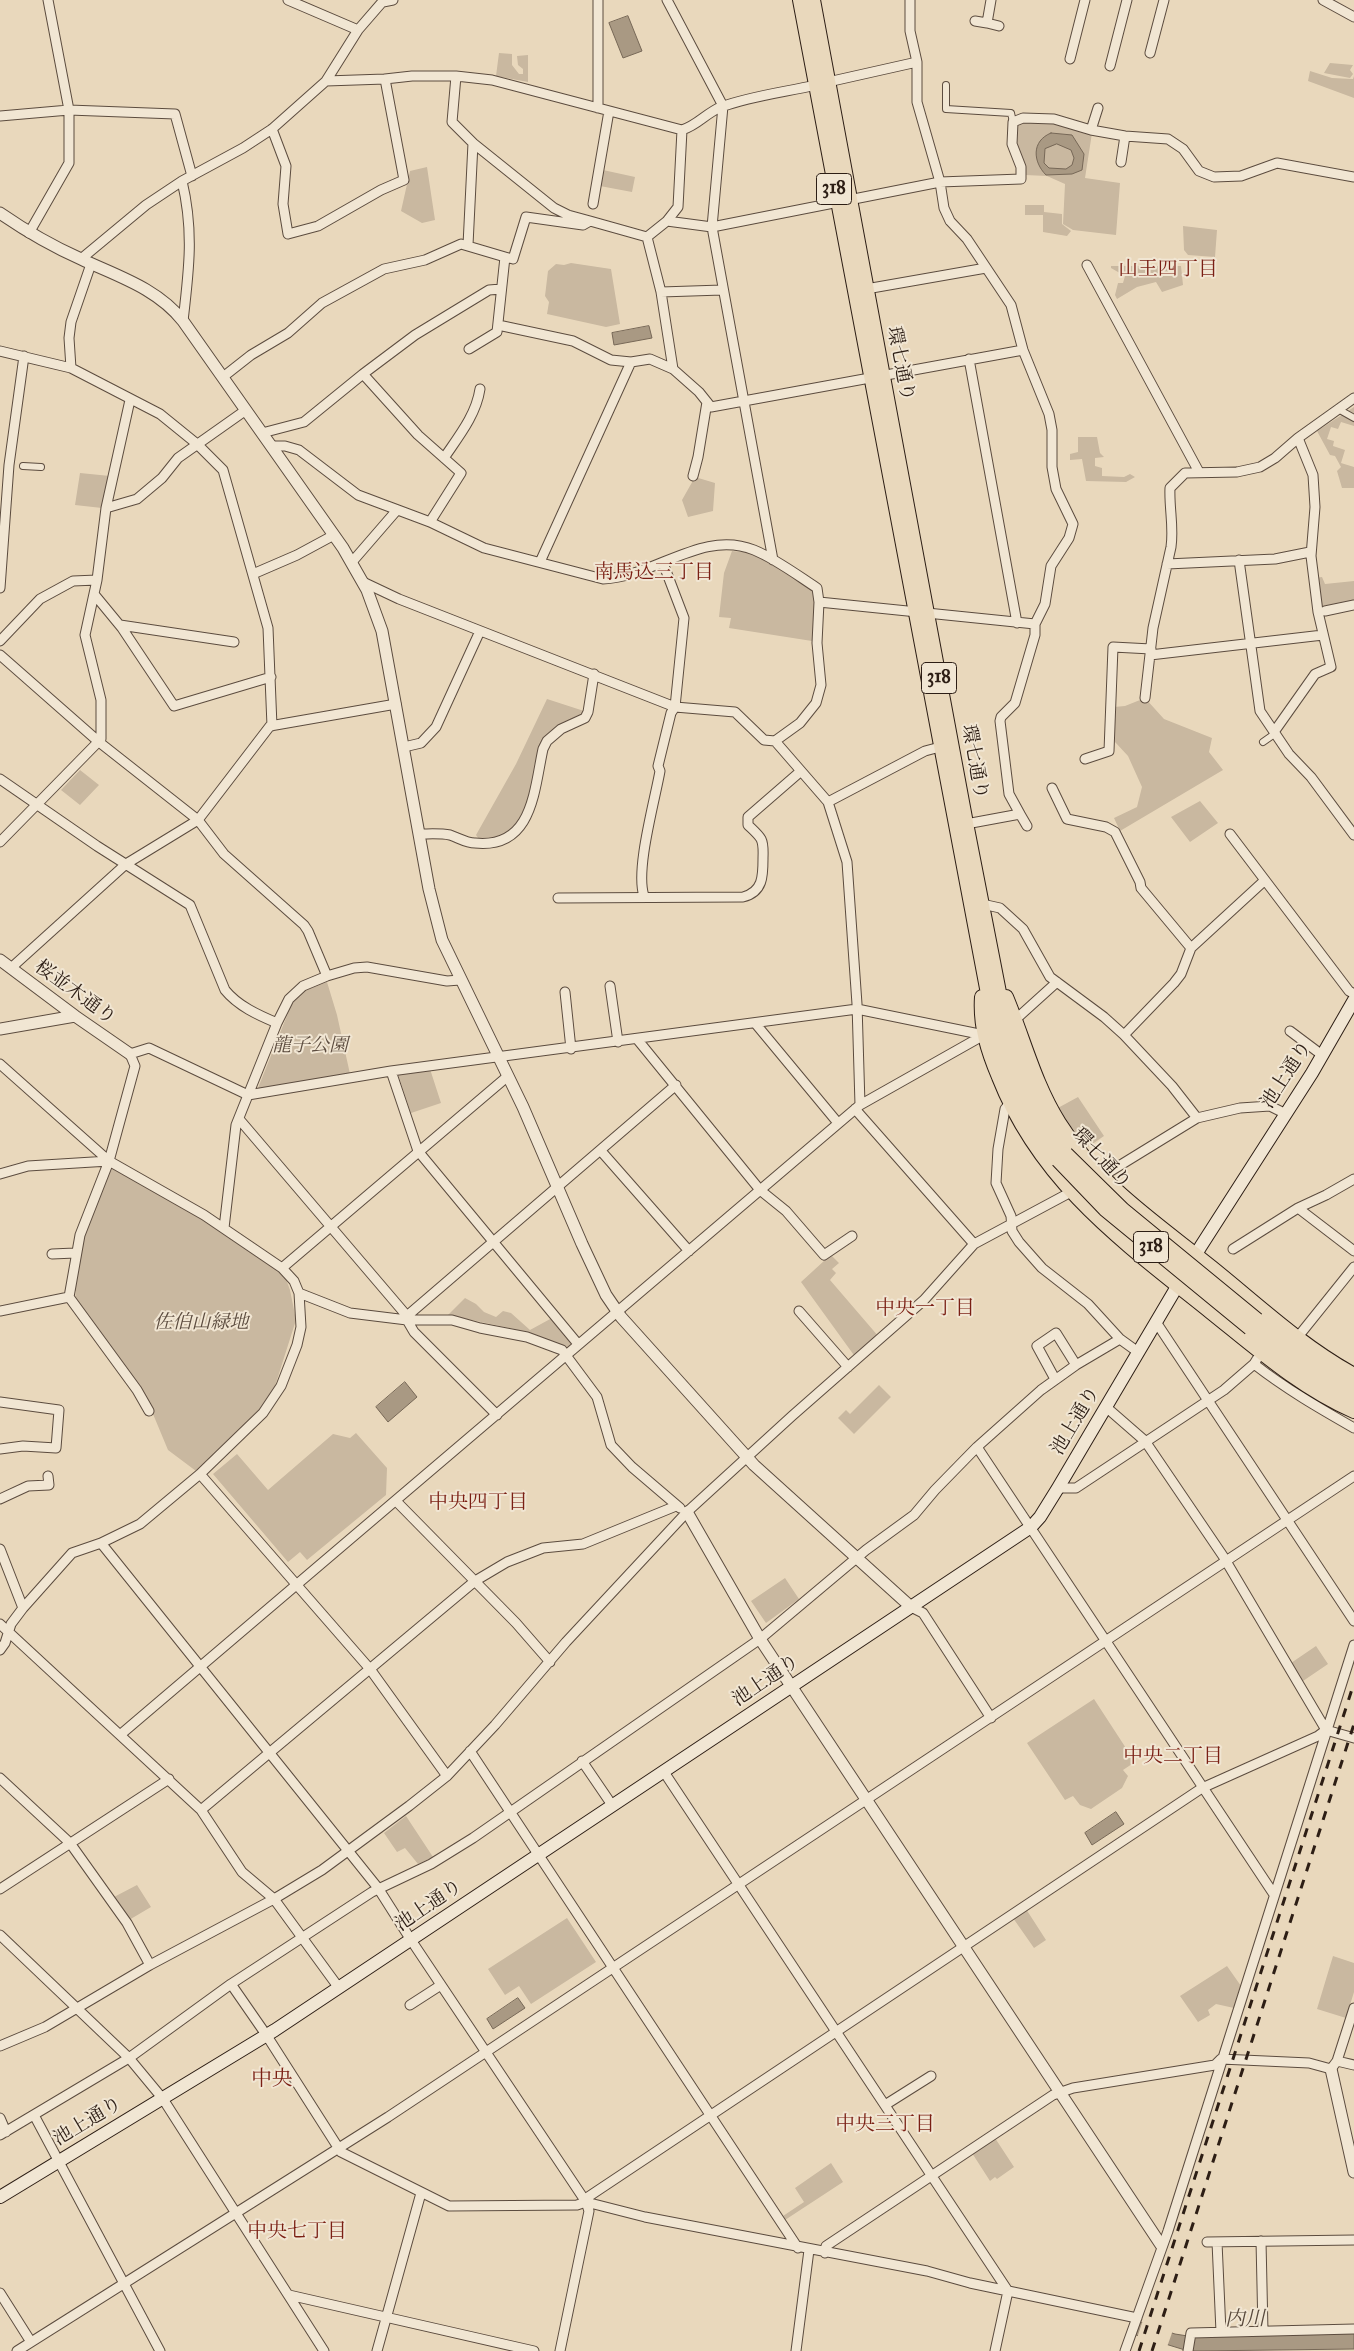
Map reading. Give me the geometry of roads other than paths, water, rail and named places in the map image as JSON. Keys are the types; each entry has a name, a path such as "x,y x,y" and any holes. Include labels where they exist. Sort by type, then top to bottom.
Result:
{"main road":[{"name":"環七通り","path":"800,0 822,84"},
{"name":"環七通り","path":"813,0 822,84 843,202 921,612 982,904 991,981 992,1020 1003,1056 1017,1092 1038,1131 1062,1157 1254,1324 1300,1368 1354,1399"},
{"name":"環七通り","path":"843,202 866,289 877,376"},
{"name":"環七通り","path":"921,612 940,747 991,981 1015,1058 1038,1110 1062,1157"},
{"path":"991,981 1015,1020 1029,1064 1048,1104 1072,1142 1101,1177 1121,1196 1297,1338 1354,1374"},
{"path":"991,981 981,1014 984,1035 1010,1103 1037,1149 1070,1192 1100,1221 1179,1285 1258,1358 1354,1411"},
{"name":"池上通り","path":"0,2197 267,2036 1031,1527 1040,1517 1058,1488 1196,1255 1322,1055 1354,1000"},
{"name":"環七通り","path":"1254,1324 1354,1387"}],"street":[{"path":"29,233 69,162 68,110 48,0"},
{"path":"288,0 358,30"},
{"path":"71,368 69,338 71,322 86,262 146,205 182,181 243,148 272,129 326,81 358,30 383,1 393,0"},
{"path":"598,0 598,108"},
{"path":"667,0 723,106 712,227 772,560"},
{"path":"910,0 910,31 917,62 918,102 940,182 944,208 950,221 966,239 1011,305 1022,350 1049,414 1052,430 1052,467 1056,489 1073,524 1069,538 1051,566 1045,604 1035,624 1035,635 1024,665 1015,703 1001,717 1000,721 1009,794 1027,826"},
{"path":"987,23 991,0"},
{"path":"1070,59 1085,0"},
{"path":"1110,66 1127,0"},
{"path":"1150,53 1164,0"},
{"path":"1324,0 1354,18"},
{"path":"975,21 999,26"},
{"path":"326,81 412,76 456,76 492,80 682,130 695,126 707,113 723,106 917,62"},
{"path":"456,76 452,122 473,143 554,208 568,215 646,237"},
{"path":"272,129 286,166 283,204 288,234 318,226 381,190 404,180 385,79"},
{"path":"667,221 712,227 940,182 1021,179 1021,167 1012,144 1011,113 946,109 946,85"},
{"path":"1091,130 1098,108"},
{"path":"0,116 68,110 175,114 192,176"},
{"path":"593,204 610,112"},
{"path":"1012,122 1023,118 1054,119 1091,130 1125,136 1168,139 1183,149 1199,171 1214,177 1241,176 1277,163 1354,178"},
{"path":"646,237 667,221 678,207 682,130"},
{"path":"1121,162 1125,136"},
{"path":"468,245 473,143"},
{"path":"182,181 190,228 189,269 183,321"},
{"path":"0,213 29,233 159,297 183,321 352,562 363,582 382,631 419,834 439,930 460,980 508,1076 582,1244 616,1311 747,1458 912,1607 922,1613 991,1718"},
{"path":"222,377 252,355 288,333 322,303 384,270 425,260 461,244 513,259 526,218 583,225 590,221"},
{"path":"646,237 661,292 673,369"},
{"path":"469,350 497,332 505,257"},
{"path":"1087,265 1199,472"},
{"path":"866,289 986,268"},
{"path":"262,432 304,422 363,374 415,336 489,290 501,289"},
{"path":"661,292 722,290"},
{"path":"498,325 573,341 611,360 631,362 650,359 673,369 699,392 711,408 1022,350"},
{"path":"0,351 71,368 160,414 197,444 223,470 268,628 272,726 198,820 126,864 11,968"},
{"path":"0,588 9,465 24,356"},
{"path":"969,360 1017,623"},
{"path":"540,562 631,362"},
{"path":"363,374 418,435 461,473 430,522"},
{"path":"444,458 471,417 478,402 480,389"},
{"path":"1145,698 1153,628 1173,534 1169,509 1170,488 1185,473 1237,472 1260,467 1275,458 1298,438 1354,398"},
{"path":"0,842 101,739 101,700 85,635 97,580 106,508 130,400"},
{"path":"693,476 707,402"},
{"path":"106,508 137,499 162,478 178,458 246,410"},
{"path":"1338,410 1354,418"},
{"path":"1263,742 1273,735 1315,674 1331,667 1318,612 1310,552 1315,507 1313,474 1298,438"},
{"path":"271,446 285,446 299,450 358,496 430,522 484,548 603,579 618,578 703,547 722,544 747,548 772,560 817,588 819,602 816,643 821,685 816,703 800,723 775,741 764,740 735,712 675,707 480,631 363,582"},
{"path":"23,466 41,467"},
{"path":"352,562 398,510"},
{"path":"253,574 297,555 334,535"},
{"path":"1167,564 1275,560 1310,552"},
{"path":"1239,560 1260,711 1289,754 1311,777 1354,836"},
{"path":"644,896 642,889 644,854 660,771 658,766 671,713 675,707 684,618 663,563"},
{"path":"0,641 40,599 73,582 97,580"},
{"path":"94,594 120,625 174,706 271,677"},
{"path":"819,602 1035,624"},
{"path":"1325,611 1354,605"},
{"path":"120,625 234,642"},
{"path":"404,747 422,743 436,727 480,631"},
{"path":"1085,759 1109,751 1113,647 1150,652 1250,645 1324,636"},
{"path":"0,655 98,742 198,820 230,860 304,925 326,976"},
{"path":"419,834 450,835 467,842 479,844 501,840 512,835 525,823 530,809 543,749 547,741 561,729 585,718 588,712 594,674"},
{"path":"272,726 396,704"},
{"path":"775,741 828,802 847,862 857,1009 857,1107 974,1244"},
{"path":"828,802 925,751 940,747"},
{"path":"558,898 644,896 743,897 751,895 763,878 763,848 761,840 748,825 748,817 800,771"},
{"path":"0,779 190,905 225,990 232,999 261,1016 277,1022"},
{"path":"1052,788 1067,819 1106,827 1115,832 1140,882 1141,888 1191,948"},
{"path":"966,824 1020,814"},
{"path":"1230,834 1264,882 1319,953 1349,991 1354,994"},
{"path":"1124,1035 1181,974 1191,948 1264,882"},
{"path":"982,904 1000,908 1023,929 1050,977 1104,1017 1124,1035 1172,1086 1197,1118"},
{"name":"桜並木通り","path":"0,960 130,1054"},
{"path":"224,1228 232,1150 239,1119 277,1022 289,999 303,986 326,976 354,968 367,967 447,981 460,980"},
{"path":"1015,1020 1057,982"},
{"path":"610,986 618,1042"},
{"path":"565,992 571,1048"},
{"path":"149,1411 137,1390 69,1298 75,1253 80,1235 109,1161 135,1066 130,1054 149,1048 248,1095 391,1072 857,1009 984,1035"},
{"path":"0,1029 75,1016"},
{"path":"755,1024 838,1124"},
{"path":"1290,1031 1322,1055"},
{"path":"120,1734 857,1107 984,1035"},
{"path":"637,1040 676,1085 760,1190 786,1210 824,1255 852,1236"},
{"path":"0,1064 109,1161 224,1228 282,1268 294,1281 299,1293 302,1327 281,1386 264,1413 200,1474 140,1524 101,1543 72,1553 23,1608 4,1633"},
{"path":"391,1072 418,1151 492,1243 578,1344"},
{"path":"282,1268 508,1076"},
{"path":"407,1318 676,1085"},
{"path":"1010,1103 1005,1109 998,1149 996,1183 1011,1216 1010,1224 1019,1242 1042,1268 1088,1304 1120,1339 1138,1352"},
{"path":"1101,1177 1197,1118 1240,1108 1270,1106 1284,1113"},
{"path":"239,1119 407,1318 414,1332 497,1415"},
{"path":"601,1151 688,1251"},
{"path":"0,1174 28,1166 109,1161"},
{"path":"1233,1249 1298,1208 1354,1179"},
{"path":"0,2046 45,2027 150,1966 274,1899 322,1870 447,1776 687,1512 924,1300 974,1244 1070,1192"},
{"path":"1100,1221 1106,1204 1121,1196"},
{"path":"1298,1208 1354,1251"},
{"path":"1140,1254 1148,1251 1155,1245 1160,1228"},
{"path":"52,1254 75,1253"},
{"path":"1297,1338 1354,1267"},
{"path":"299,1293 350,1313 452,1320 480,1328 527,1337 562,1350 566,1354 597,1397 611,1445 676,1506 687,1512 760,1639 1161,2245"},
{"path":"0,1311 69,1298"},
{"path":"799,1311 848,1367"},
{"path":"1156,1322 1354,1620"},
{"path":"1055,1379 1037,1346 1056,1333 1076,1365"},
{"path":"0,2118 3,2133 129,2058 231,1984 378,1888 431,1864 473,1838 509,1811 760,1639 857,1558 914,1515 935,1490 977,1447 1055,1379 1120,1339"},
{"path":"1058,1488 1076,1488 1224,1390 1258,1358 1299,1397 1354,1428"},
{"path":"0,1402 59,1410 56,1448 23,1446 0,1449"},
{"path":"1106,1407 1145,1441 1225,1561 1326,1730 1354,1738"},
{"path":"977,1447 1104,1641 1274,1893"},
{"path":"200,1474 370,1670 447,1776"},
{"path":"0,1499 28,1486 49,1485 48,1476"},
{"path":"17,2351 486,2052 1354,1476"},
{"path":"396,1500 516,1623 550,1662"},
{"path":"201,1810 475,1582 507,1562 543,1548 583,1544 676,1506"},
{"path":"101,1543 202,1666 378,1888 586,2202 589,2211 560,2351"},
{"path":"0,1549 23,1608"},
{"path":"0,1624 4,1633 5,1643 0,1650"},
{"path":"4,1633 120,1734 201,1810 242,1872 274,1899 301,1939 339,1988"},
{"path":"1125,2351 1161,2245 1168,2231 1221,2059 1354,1645"},
{"path":"586,2202 588,2197 710,2114 1202,1788 1318,1736 1326,1730"},
{"path":"470,1751 798,2248"},
{"path":"582,1761 612,1805"},
{"path":"664,1772 933,2175 1008,2291 995,2351"},
{"path":"0,1778 70,1843 127,1923 150,1966"},
{"path":"0,1889 169,1779"},
{"path":"0,1935 129,2058 163,2099 324,2351"},
{"path":"231,1984 267,2036 341,2152 449,2206 578,2205 586,2202 645,2217 798,2248 927,2271 1008,2291 1137,2318"},
{"path":"410,2005 441,1985"},
{"path":"1354,2008 1334,2066 1354,2172"},
{"path":"825,2253 826,2246 1061,2092 1082,2086 1215,2065 1221,2059 1282,2060 1334,2066 1354,2065"},
{"path":"886,2106 931,2076"},
{"path":"34,2115 160,2351"},
{"path":"377,2351 421,2193"},
{"path":"1206,2242 1354,2240"},
{"path":"1261,2241 1263,2331"},
{"path":"1217,2242 1222,2332"},
{"path":"796,2351 809,2250"},
{"path":"0,2293 31,2342"},
{"path":"289,2295 534,2351"},
{"path":"1188,2351 1191,2333 1354,2328"}],"railway":[{"path":"1139,2351 1354,1683"},
{"path":"1152,2351 1354,1724"}],"district":[{"name":"山王四丁目","path":"1168,270"},
{"name":"南馬込三丁目","path":"654,573"},
{"name":"中央一丁目","path":"925,1309"},
{"name":"中央四丁目","path":"478,1503"},
{"name":"中央二丁目","path":"1173,1757"},
{"name":"中央","path":"272,2080"},
{"name":"中央三丁目","path":"885,2125"},
{"name":"中央七丁目","path":"297,2232"}],"park label":[{"name":"龍子公園","path":"310,1046"},
{"name":"佐伯山緑地","path":"201,1323"}],"water label":[{"name":"内川","path":"1245,2320"}]}
